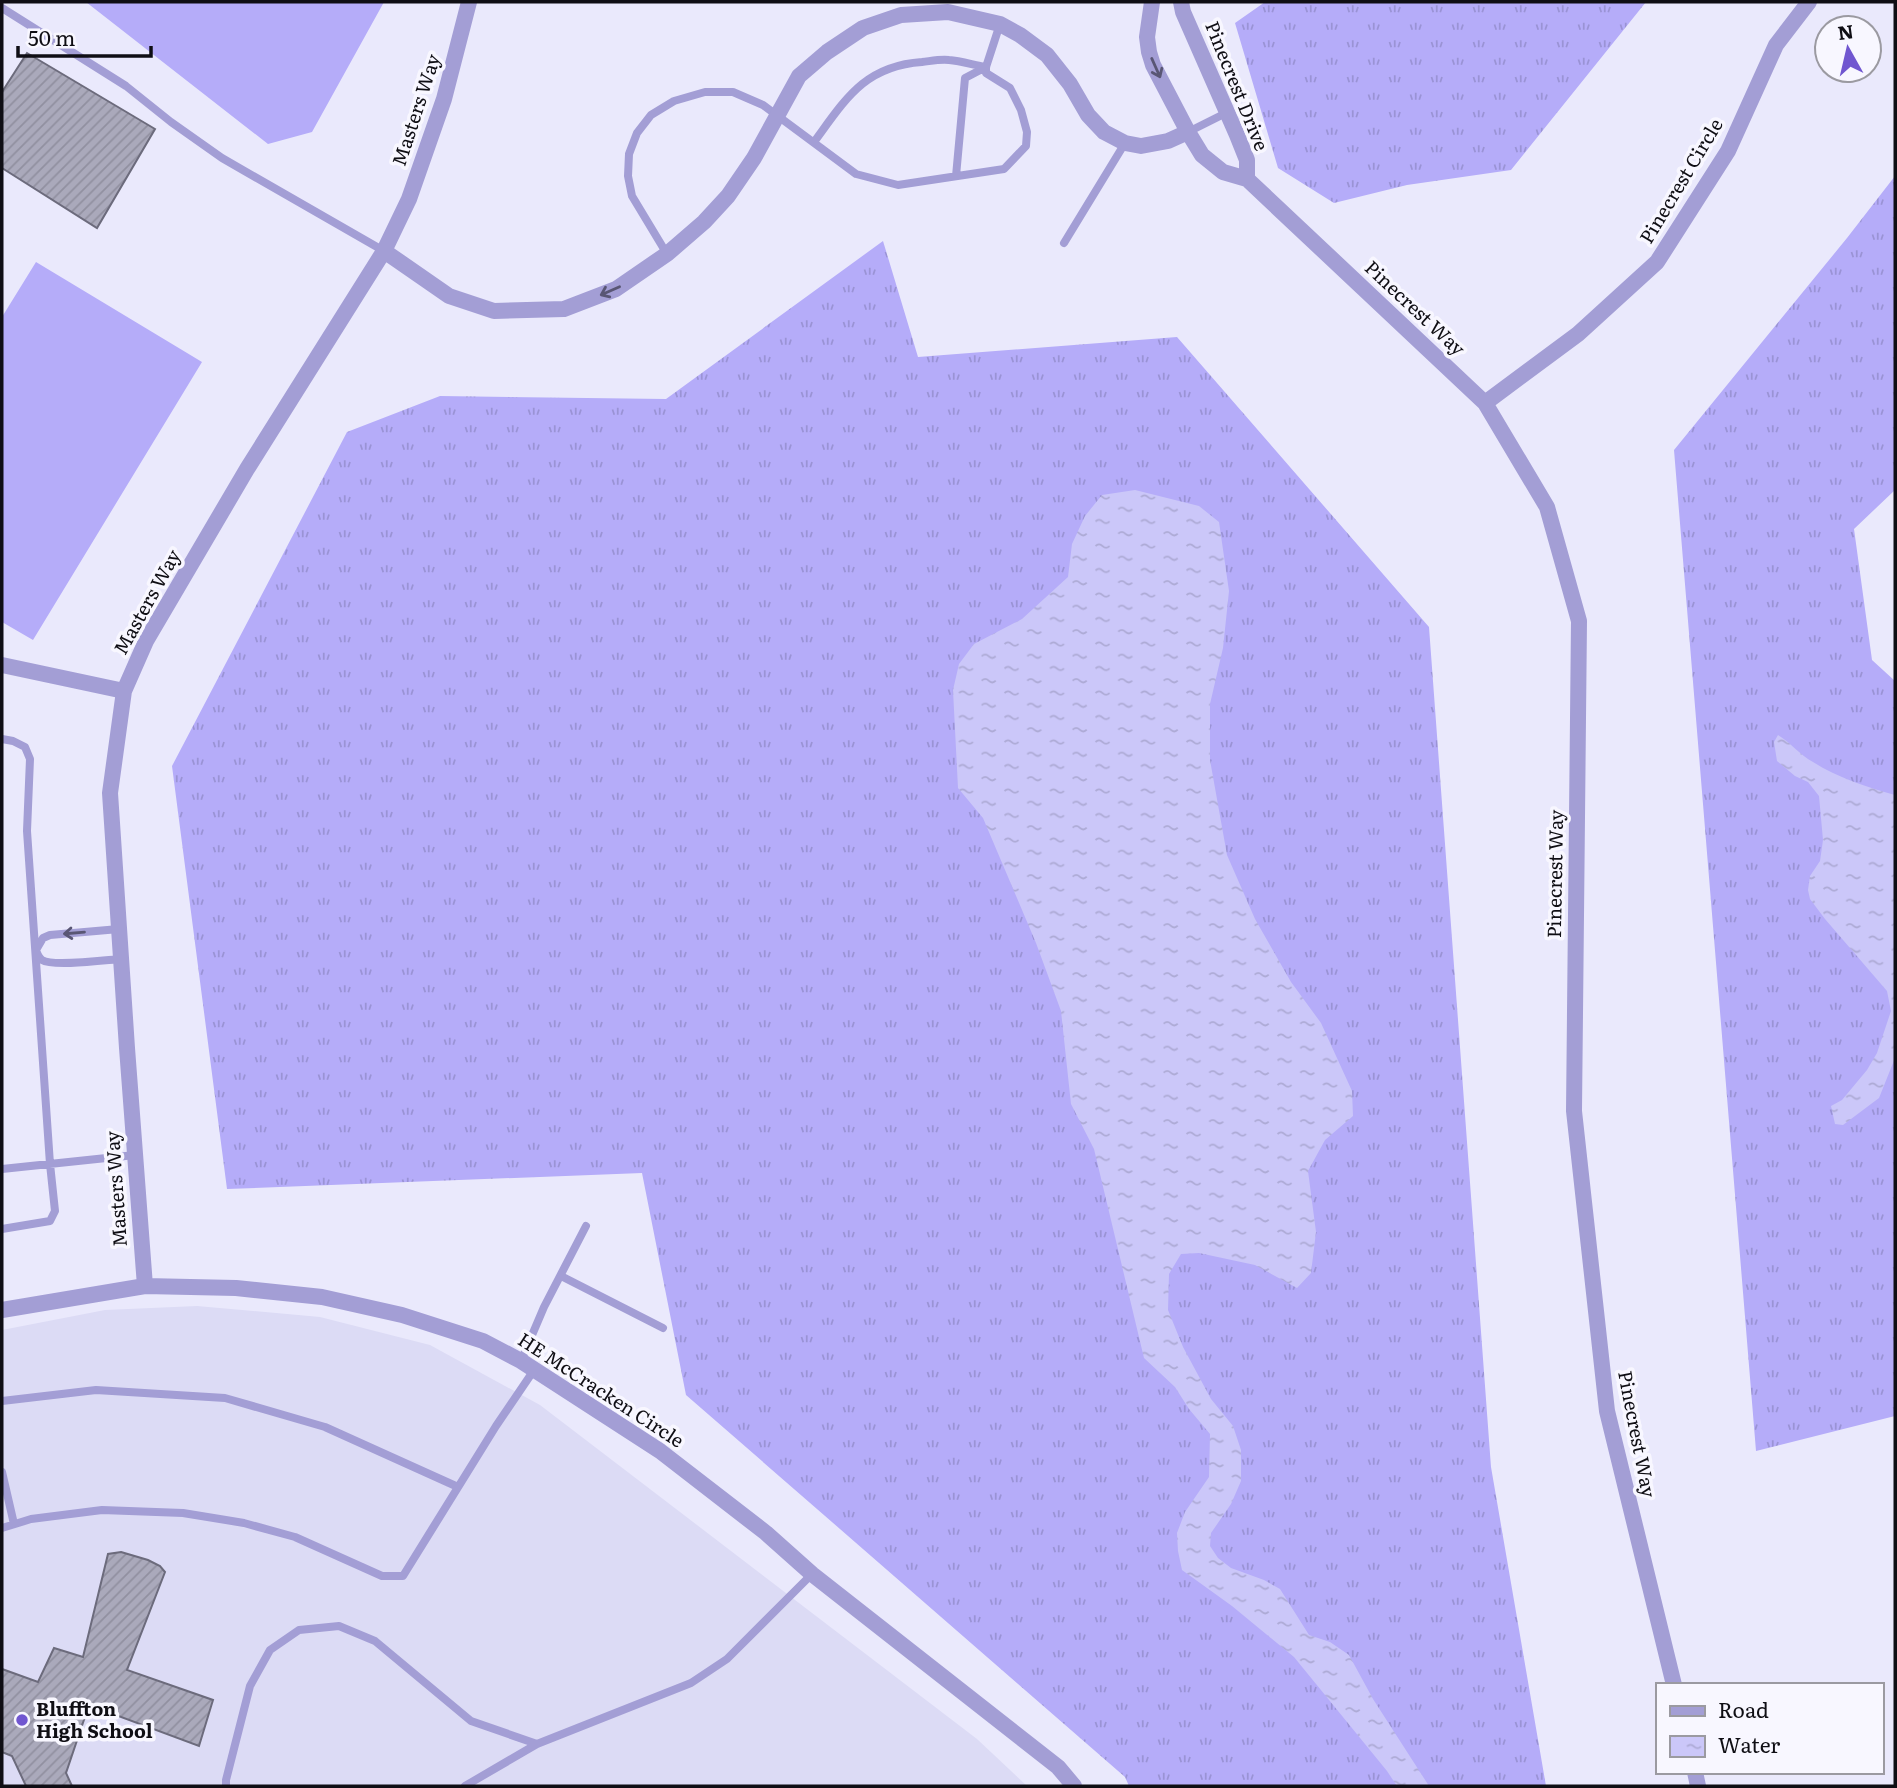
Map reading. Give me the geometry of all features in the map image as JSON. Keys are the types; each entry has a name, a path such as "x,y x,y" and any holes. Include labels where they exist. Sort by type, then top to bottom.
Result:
{"street":[{"name":"Masters Way","path":"145,1286 110,793 124,691 146,641 227,503 384,251 409,199 444,99 469,2"},
{"name":"Pinecrest Drive","path":"1152,2 1147,37 1149,52 1153,65 1188,132 1202,155 1223,172 1247,179 1247,160 1181,2"},
{"name":"Pinecrest Circle","path":"1485,403 1578,334 1657,262 1728,151 1776,45 1809,2"},
{"path":"384,251 449,296 494,311 564,309 616,289 667,254 704,222 728,196 754,158 799,76 827,52 863,28 901,15 948,12 1000,24 1020,35 1046,55 1070,84 1088,115 1104,132 1125,143 1141,146 1168,141 1188,132"},
{"name":"Pinecrest Way","path":"1247,179 1485,403 1548,507 1579,621 1574,1111 1607,1411 1674,1683"},
{"path":"2,664 124,691"},
{"name":"HE McCracken Circle","path":"2,1310 145,1286 236,1288 322,1297 402,1315 483,1341 527,1365 660,1451 1058,1767 1074,1786"}],"lane":[{"path":"2,8 126,86 222,158 384,251"},
{"path":"667,254 632,196 628,176 629,154 637,133 651,115 674,101 705,92 733,93 763,105 856,174 898,185 1004,169 1026,146 1027,132 1021,110 1010,88 986,73 1000,24"},
{"path":"814,142 845,100 867,79 885,68 907,63 948,60 986,67"},
{"path":"956,176 965,78 986,67"},
{"path":"1188,132 1228,112"},
{"path":"1064,243 1125,143"},
{"path":"2,739 25,747 30,759 27,831 55,1211 50,1221 2,1229"},
{"path":"36,950 43,938 50,935 119,929"},
{"path":"36,950 39,957 47,962 121,959"},
{"path":"2,1169 135,1155"},
{"path":"2,1528 31,1519 102,1510 183,1513 244,1523 295,1537 382,1576 403,1576 496,1426 527,1365 544,1307 586,1226"},
{"path":"561,1276 663,1328"},
{"path":"2,1401 96,1390 225,1398 325,1427 458,1487"},
{"path":"2,1472 14,1524"},
{"path":"465,1786 537,1744 691,1683 727,1659 812,1574"},
{"path":"226,1786 250,1686 270,1650 299,1630 339,1626 375,1641 471,1721 537,1744"}],"shaded area":[{"path":"197,1306 320,1317 430,1345 540,1405 977,1739 1027,1786 2,1786 2,1330 105,1310"}],"green space":[{"path":"86,2 384,2 312,132 268,144"},
{"path":"1265,2 1646,2 1511,170 1407,185 1334,203 1278,168 1235,23"},
{"path":"1895,176 1895,490 1854,529 1872,660 1895,681 1895,1416 1756,1451 1674,450"},
{"path":"883,241 918,357 1177,337 1429,627 1491,1467 1546,1786 1129,1786 1125,1777 686,1395 642,1173 227,1189 172,766 347,432 440,396 666,399"},
{"path":"36,262 202,362 33,640 2,622 2,317"}],"water":[{"path":"1135,490 1199,506 1219,522 1229,591 1223,648 1210,704 1210,760 1227,855 1255,919 1291,982 1321,1023 1352,1091 1353,1116 1325,1140 1308,1171 1316,1232 1311,1273 1297,1288 1255,1265 1199,1253 1181,1254 1169,1274 1168,1310 1183,1347 1211,1399 1233,1426 1241,1450 1241,1481 1231,1504 1211,1533 1210,1546 1218,1558 1231,1568 1280,1589 1309,1635 1330,1642 1349,1655 1373,1699 1429,1786 1397,1786 1294,1657 1232,1606 1182,1570 1177,1533 1185,1512 1209,1477 1210,1434 1175,1387 1144,1358 1094,1149 1071,1104 1061,1011 1036,943 983,818 958,788 953,690 959,664 974,644 1022,619 1068,577 1072,544 1085,516 1102,495"},
{"path":"1778,735 1808,759 1832,773 1895,795 1895,1058 1879,1098 1843,1125 1835,1124 1831,1106 1842,1100 1867,1070 1877,1053 1891,1011 1887,991 1810,899 1810,876 1820,861 1823,840 1819,796 1808,782 1795,776 1777,761 1774,742"}],"building":[{"path":"27,53 155,129 97,228 2,168 2,92"},
{"path":"121,1552 148,1560 165,1572 127,1670 213,1700 199,1746 89,1705 66,1773 72,1786 26,1786 12,1756 2,1752 2,1669 38,1682 54,1648 83,1657 108,1554"}],"place":[{"name":"Bluffton High School","path":"22,1720"}]}
